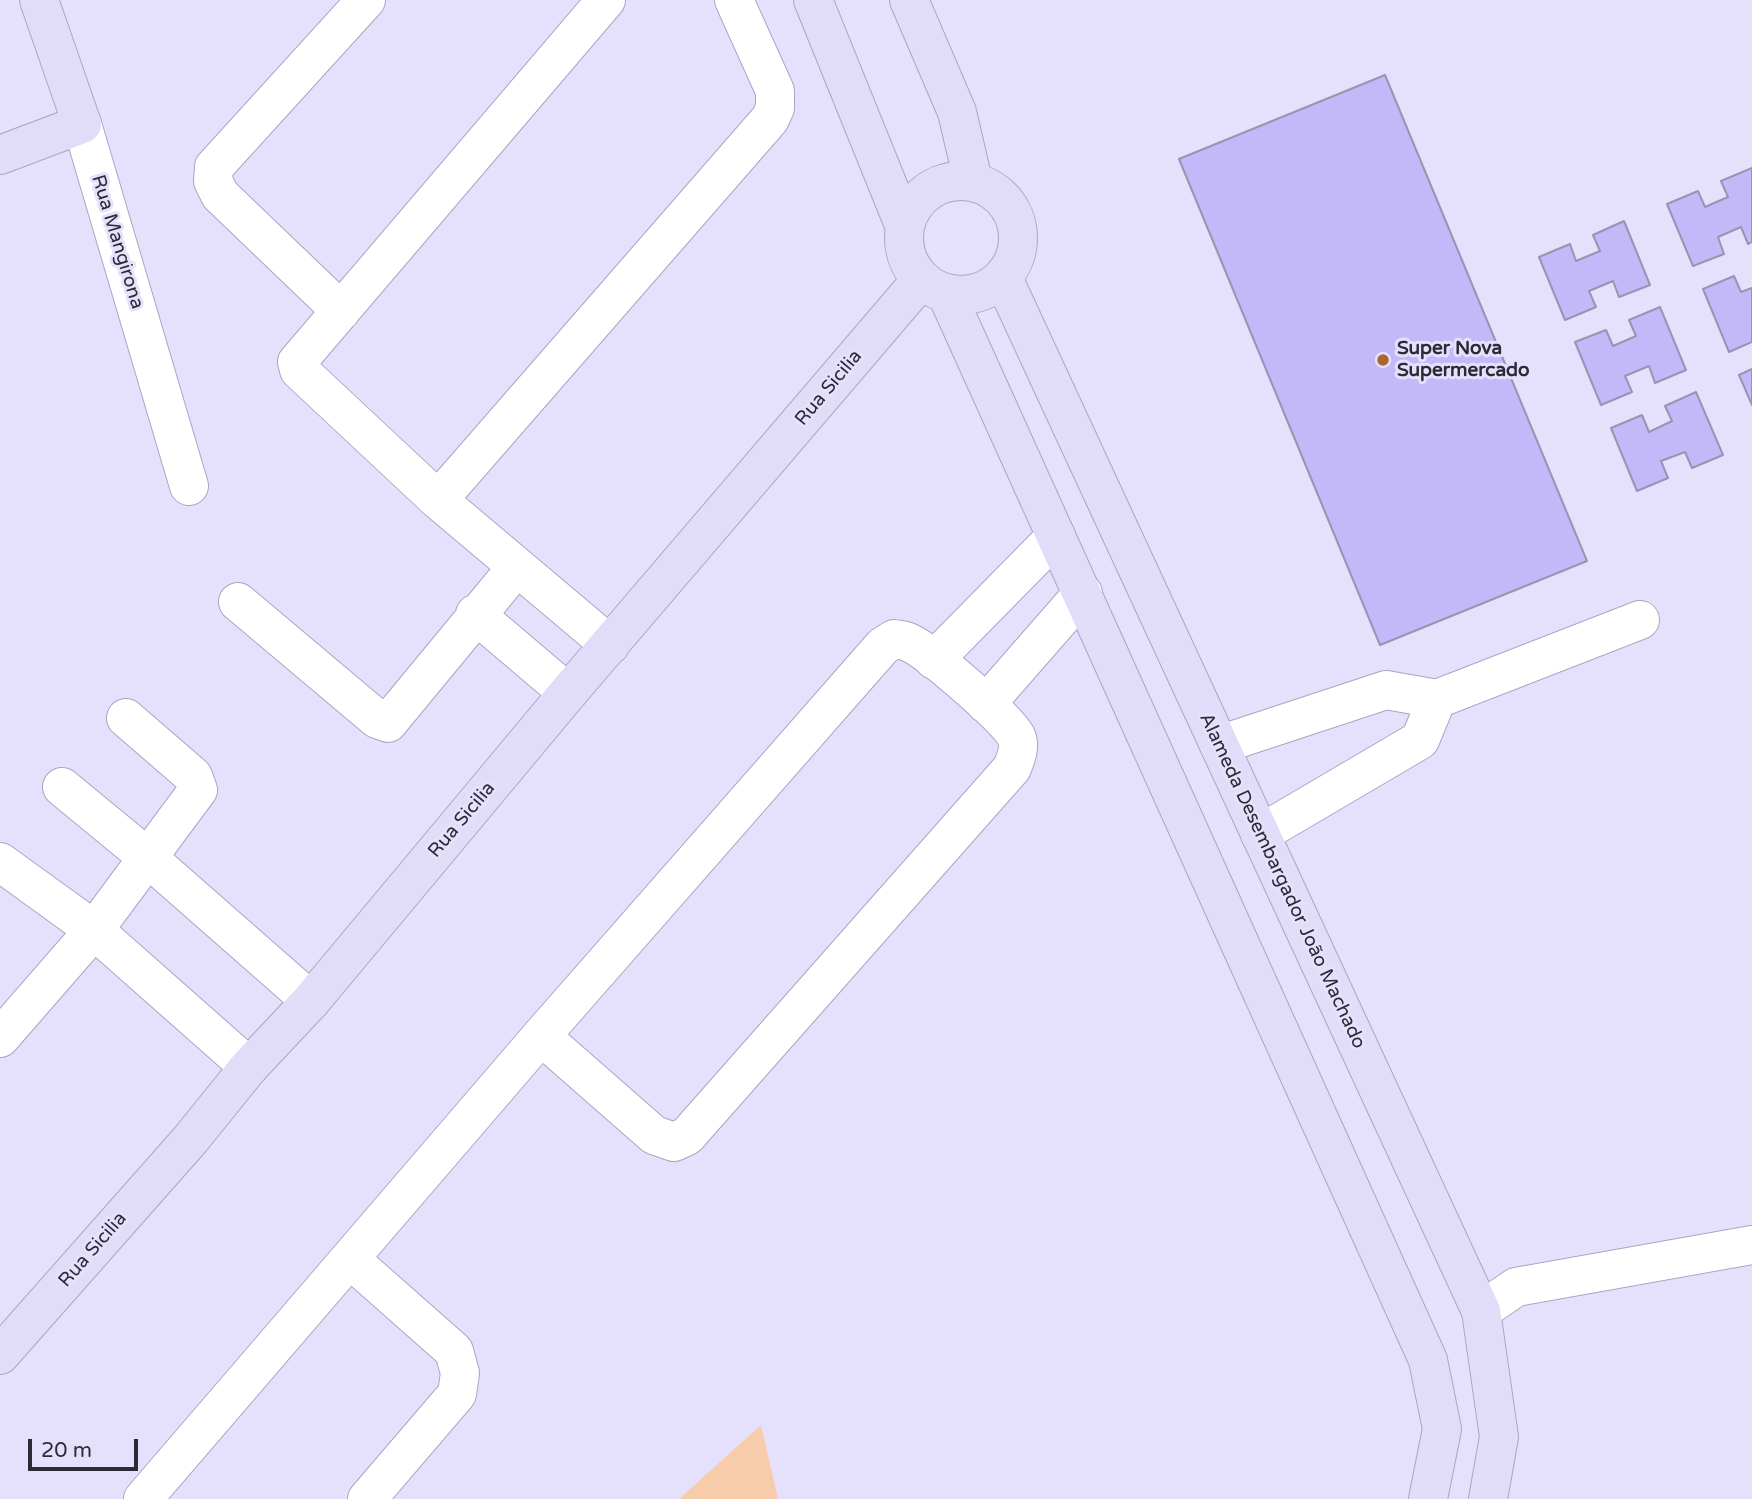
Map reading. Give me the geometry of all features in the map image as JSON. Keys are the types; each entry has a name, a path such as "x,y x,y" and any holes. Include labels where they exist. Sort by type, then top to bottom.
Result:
{"street":[{"name":"Rua Mangirona","path":"39,0 82,124 189,486"},
{"path":"341,311 220,195 212,181 214,167 366,0"},
{"path":"606,0 297,362 299,370 438,500 610,645"},
{"path":"438,500 771,119 775,108 775,91 734,0"},
{"path":"813,0 904,225 905,255 934,288 1083,593 1428,1360 1442,1429 1428,1499"},
{"path":"909,0 957,112 973,181"},
{"path":"0,155 82,124"},
{"path":"904,225 917,198 943,182 973,181 1000,195 1016,221 1017,251 1003,278 978,294 934,288"},
{"name":"Alameda Desembargador João Machado","path":"1003,278 1481,1311 1499,1437 1488,1499"},
{"name":"Rua Sicilia","path":"0,1355 190,1140 249,1067 311,1001 610,645 934,288"},
{"path":"934,660 1056,536"},
{"path":"238,602 377,719 388,723 475,614 516,568"},
{"path":"986,704 1083,593"},
{"path":"475,614 568,693"},
{"path":"1219,745 1386,690 1437,699 1640,620"},
{"path":"143,1499 541,1036 883,646 894,639 909,642 986,704 1017,738 1018,754 1012,768 687,1136 674,1142 654,1135 541,1036"},
{"path":"1260,834 1420,740 1437,699"},
{"path":"0,1038 94,930 198,790 192,776 126,718"},
{"path":"62,787 147,856 311,1001"},
{"path":"0,862 94,930 249,1067"},
{"path":"1481,1311 1516,1287 1752,1245"},
{"path":"351,1260 454,1352 460,1373 457,1394 367,1499"}],"shaded area":[{"path":"761,1425 778,1499 679,1499"}],"building":[{"name":"Super Nova Supermercado","path":"1385,75 1587,561 1380,645 1179,159"},
{"path":"1752,168 1752,242 1748,244 1741,227 1718,237 1724,254 1693,266 1667,204 1698,191 1705,207 1728,197 1721,181"},
{"path":"1624,221 1650,285 1619,297 1613,281 1589,291 1596,307 1565,320 1539,257 1570,244 1576,261 1600,251 1593,235"},
{"path":"1734,276 1741,292 1752,288 1752,342 1729,352 1703,289"},
{"path":"1660,307 1686,370 1655,383 1649,366 1625,376 1632,392 1601,405 1575,342 1606,330 1613,346 1636,336 1629,320"},
{"path":"1752,369 1752,405 1739,375"},
{"path":"1696,392 1723,455 1692,468 1685,452 1661,461 1668,478 1637,491 1611,428 1642,415 1649,432 1672,421 1665,406"}],"place":[{"name":"Super Nova Supermercado","path":"1383,360"}]}
